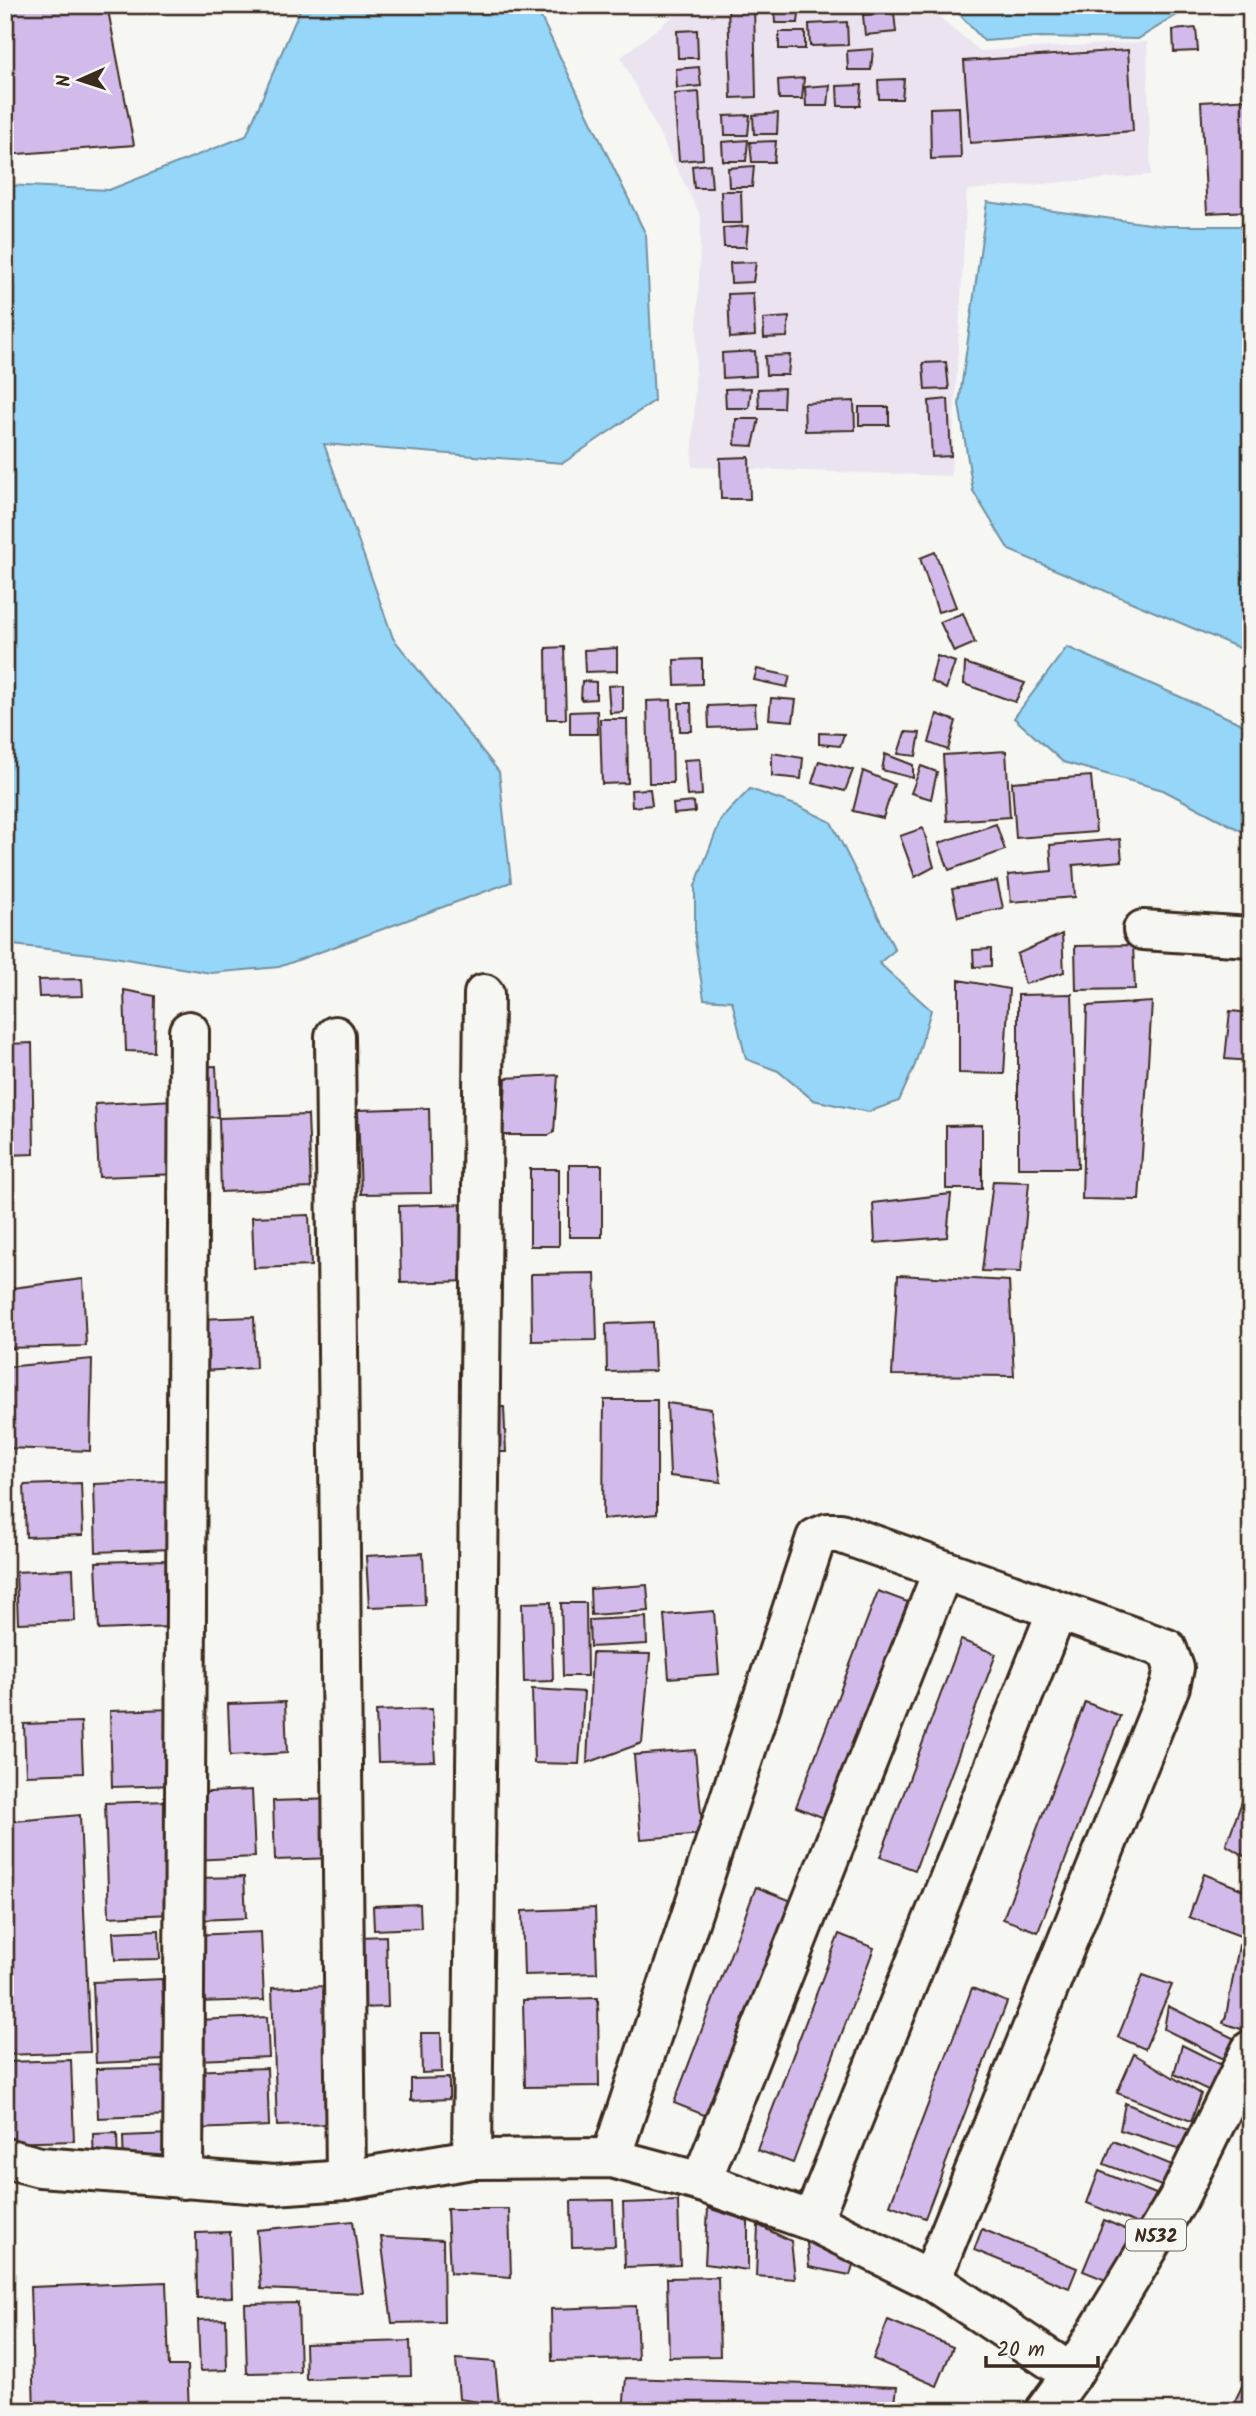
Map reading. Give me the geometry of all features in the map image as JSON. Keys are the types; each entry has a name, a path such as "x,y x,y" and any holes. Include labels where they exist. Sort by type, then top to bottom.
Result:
{"main road":[{"path":"1143,930 1251,937"},
{"path":"472,2159 484,994"},
{"path":"183,2179 189,1031"},
{"path":"335,1036 346,2180"},
{"path":"611,2158 816,1538 828,1533 840,1533 1167,1649 1174,1668 1170,1686 931,2280"},
{"path":"701,2182 943,1570"},
{"path":"812,2221 1057,1611"},
{"name":"N532","path":"1045,2411 1072,2374 1178,2199 1251,2050"},
{"path":"5,2158 40,2167 274,2185 346,2180 472,2159 611,2158 701,2182 812,2221 931,2280 1072,2374"}],"shaded area":[{"path":"687,5 925,5 980,51 1147,42 1151,175 967,190 951,476 692,467 701,217 621,57"}],"water":[{"path":"302,5 535,5 646,235 654,401 563,463 324,444 393,638 499,772 511,882 279,967 211,973 108,956 5,944 5,185 109,190 246,136"},
{"path":"951,5 1193,5 1138,39 1038,37 984,41"},
{"path":"987,202 1164,226 1251,226 1251,653 1009,550 973,491 959,404"},
{"path":"1067,647 1251,728 1251,836 1163,790 1063,762 1014,718"},
{"path":"750,789 798,806 831,822 895,950 879,963 931,1010 915,1065 899,1101 868,1112 813,1100 778,1071 746,1059 732,1001 704,999 695,941 695,886 721,819"}],"building":[{"path":"5,5 107,5 134,145 5,155"},
{"path":"728,5 754,5 756,97 731,98"},
{"path":"774,5 800,5 798,23 775,23"},
{"path":"894,13 896,32 865,35 863,15"},
{"path":"847,22 848,45 810,46 809,24"},
{"path":"1196,28 1198,51 1174,52 1173,30"},
{"path":"697,30 698,58 678,58 677,31"},
{"path":"779,32 805,32 805,49 779,49"},
{"path":"873,49 871,70 848,70 847,51"},
{"path":"1128,50 1133,131 970,143 964,61"},
{"path":"699,67 701,86 677,88 676,69"},
{"path":"804,78 802,99 779,99 778,80"},
{"path":"904,79 902,99 879,99 878,80"},
{"path":"830,85 828,106 806,106 805,87"},
{"path":"862,85 860,106 838,106 837,86"},
{"path":"699,92 703,159 679,161 674,94"},
{"path":"1251,99 1251,211 1207,213 1201,102"},
{"path":"959,107 961,158 931,159 930,108"},
{"path":"778,113 777,134 754,134 753,115"},
{"path":"750,115 748,135 725,135 724,116"},
{"path":"748,140 746,161 723,161 722,142"},
{"path":"776,141 774,162 752,162 750,142"},
{"path":"710,164 712,188 694,188 692,166"},
{"path":"754,166 752,187 729,187 728,168"},
{"path":"721,191 741,191 742,223 722,223"},
{"path":"748,226 746,247 724,247 723,228"},
{"path":"756,262 753,282 731,283 730,263"},
{"path":"753,293 755,336 730,338 728,294"},
{"path":"789,317 787,337 764,338 763,319"},
{"path":"755,351 756,376 723,378 722,353"},
{"path":"790,355 788,375 766,375 765,356"},
{"path":"946,362 949,389 925,390 923,363"},
{"path":"751,388 749,408 726,408 725,389"},
{"path":"784,388 783,408 759,408 758,389"},
{"path":"948,399 951,456 932,457 929,401"},
{"path":"854,401 855,430 805,431 804,403"},
{"path":"859,407 889,407 889,425 859,425"},
{"path":"736,419 759,419 753,446 735,445"},
{"path":"749,457 750,499 721,499 720,458"},
{"path":"935,552 956,607 938,612 920,558"},
{"path":"963,613 975,643 954,652 940,622"},
{"path":"564,647 566,719 547,719 546,648"},
{"path":"617,648 617,671 585,672 584,650"},
{"path":"937,656 955,662 946,689 931,681"},
{"path":"702,659 702,684 675,685 674,660"},
{"path":"965,663 1025,683 1015,702 964,684"},
{"path":"757,669 790,676 787,687 754,680"},
{"path":"582,681 596,682 596,699 581,700"},
{"path":"623,685 623,712 610,713 608,686"},
{"path":"771,698 796,700 793,721 769,719"},
{"path":"671,700 673,783 649,783 647,701"},
{"path":"679,703 691,703 692,731 680,731"},
{"path":"755,704 756,726 709,728 708,706"},
{"path":"597,711 598,734 570,734 570,712"},
{"path":"937,714 956,721 948,750 929,743"},
{"path":"600,719 627,719 628,783 602,784"},
{"path":"905,732 920,733 916,756 898,754"},
{"path":"819,733 844,734 840,746 819,744"},
{"path":"1006,751 1010,817 947,821 943,755"},
{"path":"772,753 803,758 801,779 772,776"},
{"path":"885,754 913,765 913,778 882,770"},
{"path":"700,759 702,795 687,796 684,760"},
{"path":"819,761 853,770 845,791 812,783"},
{"path":"921,766 937,772 931,799 911,793"},
{"path":"863,771 894,784 883,818 853,811"},
{"path":"1091,776 1096,832 1016,838 1012,782"},
{"path":"650,789 652,805 632,807 631,790"},
{"path":"694,802 695,812 674,814 673,804"},
{"path":"996,824 1005,850 949,870 939,843"},
{"path":"923,828 934,867 915,877 900,836"},
{"path":"1120,839 1122,861 1073,865 1075,897 1011,902 1008,875 1052,871 1050,845"},
{"path":"997,881 1003,908 958,917 952,889"},
{"path":"1062,934 1064,972 1025,984 1017,954"},
{"path":"1133,945 1135,989 1076,990 1075,946"},
{"path":"991,949 991,966 974,967 973,950"},
{"path":"82,979 83,996 39,997 38,980"},
{"path":"959,980 1009,989 1004,1074 959,1073"},
{"path":"124,990 155,996 154,1052 126,1051"},
{"path":"1072,994 1078,1168 1018,1168 1018,995"},
{"path":"1152,1002 1139,1200 1082,1199 1087,1006"},
{"path":"1230,1011 1251,1013 1251,1061 1225,1059"},
{"path":"32,1043 34,1154 8,1155 6,1044"},
{"path":"216,1066 218,1117 195,1118 194,1067"},
{"path":"558,1075 554,1132 549,1135 503,1135 506,1078"},
{"path":"176,1100 179,1174 99,1177 95,1104"},
{"path":"429,1108 431,1193 361,1194 358,1110"},
{"path":"308,1115 311,1188 221,1192 219,1118"},
{"path":"982,1125 982,1189 946,1189 946,1126"},
{"path":"569,1165 602,1165 602,1237 569,1237"},
{"path":"530,1169 559,1169 559,1246 530,1246"},
{"path":"993,1181 1029,1182 1021,1272 982,1271"},
{"path":"951,1194 947,1237 875,1243 873,1203"},
{"path":"469,1204 471,1281 401,1283 399,1206"},
{"path":"309,1215 311,1266 254,1268 252,1217"},
{"path":"595,1273 597,1340 532,1341 531,1274"},
{"path":"898,1275 1009,1281 1014,1376 892,1375"},
{"path":"83,1279 86,1346 5,1348 5,1289"},
{"path":"254,1317 256,1368 200,1371 198,1319"},
{"path":"653,1322 655,1371 607,1372 606,1324"},
{"path":"92,1359 90,1451 5,1448 5,1367"},
{"path":"604,1400 657,1400 657,1514 603,1519"},
{"path":"667,1403 711,1409 721,1482 670,1476"},
{"path":"485,1407 504,1407 506,1452 486,1452"},
{"path":"168,1481 171,1549 96,1552 94,1484"},
{"path":"81,1483 83,1535 26,1537 24,1485"},
{"path":"423,1553 425,1605 369,1607 366,1556"},
{"path":"168,1560 171,1627 99,1630 96,1562"},
{"path":"73,1569 75,1621 18,1623 16,1572"},
{"path":"647,1585 649,1611 591,1615 590,1589"},
{"path":"878,1591 913,1604 832,1821 796,1807"},
{"path":"551,1602 553,1681 524,1682 522,1603"},
{"path":"561,1603 586,1603 587,1676 563,1676"},
{"path":"714,1611 719,1674 669,1678 664,1615"},
{"path":"646,1617 647,1644 590,1647 589,1620"},
{"path":"961,1640 996,1654 915,1870 880,1857"},
{"path":"592,1653 650,1654 642,1743 587,1763"},
{"path":"532,1689 584,1692 579,1764 534,1763"},
{"path":"285,1702 287,1753 230,1756 228,1704"},
{"path":"1085,1702 1120,1716 1038,1932 1003,1919"},
{"path":"174,1709 177,1785 112,1787 110,1711"},
{"path":"432,1709 435,1761 378,1762 376,1711"},
{"path":"81,1722 83,1773 26,1775 24,1724"},
{"path":"695,1750 703,1834 641,1839 634,1755"},
{"path":"1247,1788 1251,1790 1251,1860 1226,1845"},
{"path":"252,1790 255,1857 192,1860 189,1793"},
{"path":"333,1799 336,1858 275,1860 273,1801"},
{"path":"167,1801 171,1914 109,1917 105,1803"},
{"path":"80,1815 90,2052 5,2055 5,1822"},
{"path":"1204,1874 1251,1893 1251,1940 1189,1917"},
{"path":"244,1877 246,1918 197,1920 196,1878"},
{"path":"756,1887 792,1901 709,2117 674,2103"},
{"path":"420,1904 421,1928 374,1930 373,1906"},
{"path":"595,1908 597,1973 524,1975 522,1911"},
{"path":"159,1930 160,1959 115,1960 113,1932"},
{"path":"261,1932 264,2000 195,2002 193,1935"},
{"path":"839,1934 874,1948 793,2163 757,2150"},
{"path":"386,1936 388,2007 361,2008 360,1937"},
{"path":"1239,1945 1251,1948 1250,2032 1223,2023"},
{"path":"1143,1975 1172,1985 1145,2049 1118,2037"},
{"path":"162,1979 165,2060 96,2063 93,1982"},
{"path":"328,1986 333,2124 277,2126 272,1988"},
{"path":"972,1988 1007,2002 925,2218 890,2205"},
{"path":"598,1998 599,2086 525,2087 523,2000"},
{"path":"1168,2006 1237,2040 1226,2060 1164,2029"},
{"path":"267,2017 269,2057 197,2060 196,2020"},
{"path":"421,2033 441,2033 442,2072 422,2073"},
{"path":"1182,2045 1222,2065 1212,2092 1174,2074"},
{"path":"1134,2054 1201,2094 1191,2121 1117,2093"},
{"path":"71,2060 74,2141 5,2143 5,2062"},
{"path":"168,2067 170,2115 98,2118 96,2069"},
{"path":"267,2068 269,2126 193,2129 191,2071"},
{"path":"449,2078 449,2099 411,2101 411,2079"},
{"path":"1125,2103 1189,2130 1181,2149 1120,2130"},
{"path":"117,2133 118,2167 94,2168 93,2134"},
{"path":"171,2134 172,2168 124,2170 123,2136"},
{"path":"1113,2141 1172,2165 1164,2187 1104,2164"},
{"path":"1099,2171 1156,2194 1143,2226 1087,2203"},
{"path":"613,2200 615,2246 572,2247 571,2201"},
{"path":"678,2201 680,2265 625,2267 623,2203"},
{"path":"708,2208 748,2221 748,2270 705,2264"},
{"path":"447,2209 509,2209 511,2277 450,2273"},
{"path":"1104,2220 1139,2235 1118,2285 1083,2271"},
{"path":"353,2221 363,2293 261,2289 257,2230"},
{"path":"758,2225 791,2241 795,2279 756,2276"},
{"path":"982,2229 1077,2268 1069,2288 974,2250"},
{"path":"230,2232 232,2297 197,2298 196,2233"},
{"path":"806,2232 856,2255 850,2275 809,2267"},
{"path":"381,2237 443,2240 444,2322 392,2323"},
{"path":"718,2277 720,2356 669,2357 667,2278"},
{"path":"166,2282 169,2366 187,2366 189,2411 34,2411 30,2287"},
{"path":"298,2303 300,2372 247,2373 245,2304"},
{"path":"636,2306 638,2359 552,2361 551,2309"},
{"path":"226,2319 227,2370 200,2371 198,2320"},
{"path":"888,2320 953,2347 937,2386 873,2359"},
{"path":"410,2341 411,2376 306,2379 305,2344"},
{"path":"456,2359 495,2362 499,2405 459,2399"},
{"path":"626,2378 897,2387 894,2411 623,2411"},
{"path":"1245,2380 1251,2383 1251,2411 1230,2411"}]}
